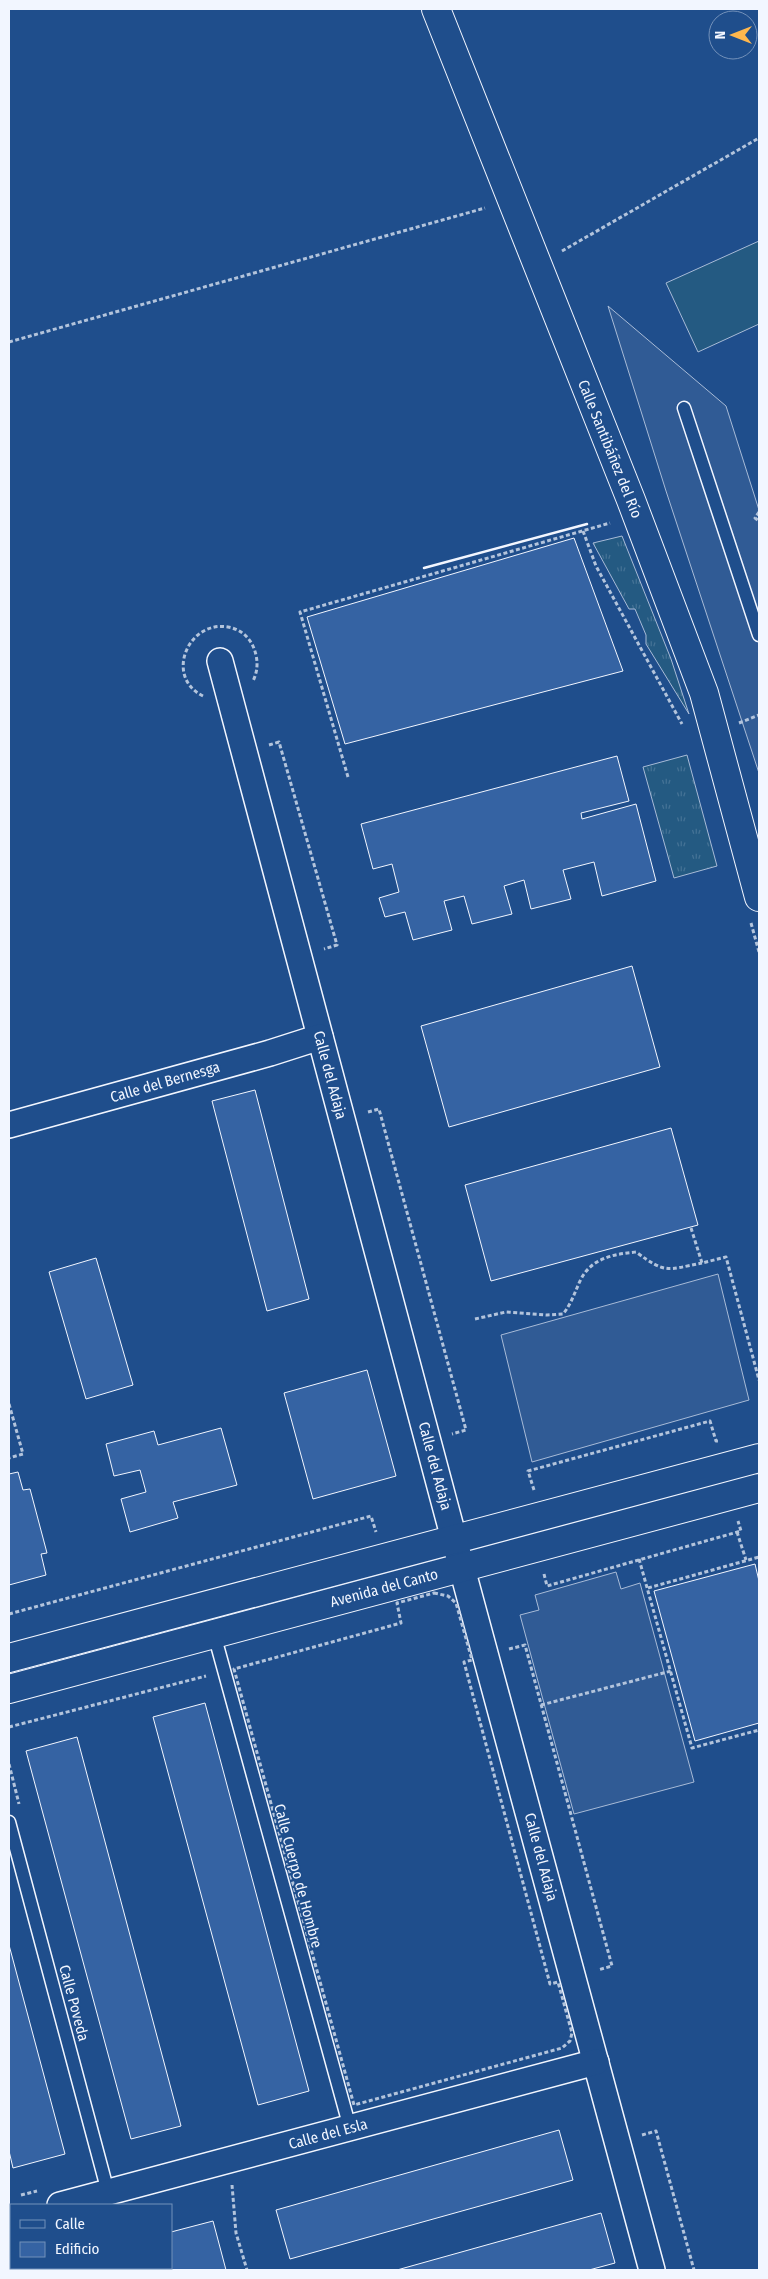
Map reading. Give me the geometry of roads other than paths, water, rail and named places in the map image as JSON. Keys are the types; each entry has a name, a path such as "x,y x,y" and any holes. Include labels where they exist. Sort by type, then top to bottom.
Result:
{"main road":[{"name":"Calle Santibáñez del Río","path":"436,9 631,500 704,693 757,882"},
{"name":"Avenida del Canto","path":"9,1658 759,1458"},
{"name":"Avenida del Canto","path":"9,1689 462,1566 759,1488"}],"street":[{"name":"Calle del Adaja","path":"220,661 454,1539 652,2270"},
{"name":"Calle del Bernesga","path":"9,1125 270,1053 320,1037"},
{"name":"Calle del Esla","path":"64,2204 596,2062"}],"lane":[{"path":"684,408 759,635"},
{"name":"Calle Cuerpo de Hombre","path":"214,1634 350,2128"},
{"name":"Calle Poveda","path":"9,1822 108,2192"}]}
